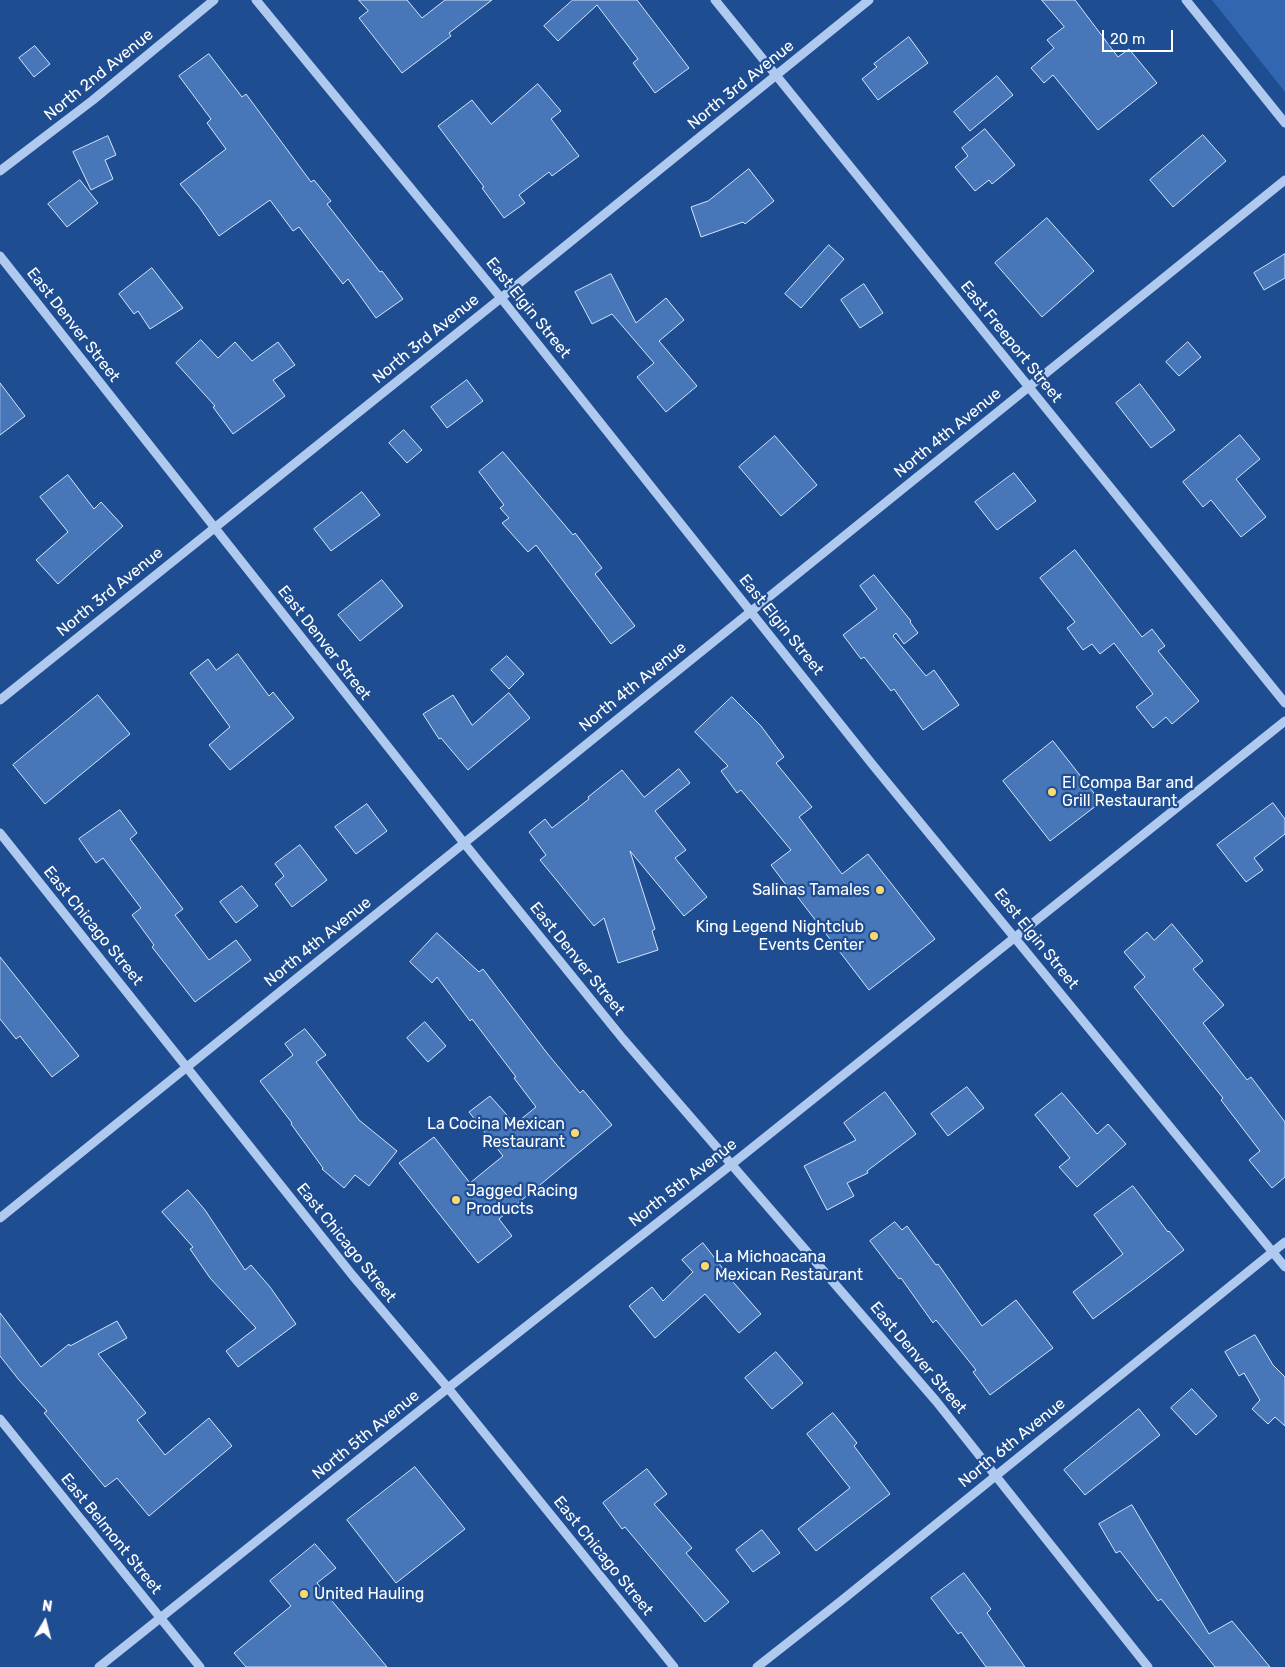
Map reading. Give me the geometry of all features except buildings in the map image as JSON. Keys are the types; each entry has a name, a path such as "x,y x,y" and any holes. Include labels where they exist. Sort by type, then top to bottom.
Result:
{"street":[{"name":"North 2nd Avenue","path":"0,171 93,100 214,0"},
{"name":"East Elgin Street","path":"256,0 501,298 872,764 1016,937 1285,1267"},
{"name":"East Freeport Street","path":"715,0 1285,703"},
{"name":"North 3rd Avenue","path":"0,700 869,0"},
{"path":"1186,0 1285,123"},
{"name":"North 4th Avenue","path":"0,1218 1285,180"},
{"name":"East Denver Street","path":"0,256 464,843 623,1039 936,1401 1148,1667"},
{"name":"North 5th Avenue","path":"99,1667 1285,721"},
{"name":"East Chicago Street","path":"0,833 353,1276 448,1388 674,1667"},
{"name":"North 6th Avenue","path":"757,1667 1285,1242"},
{"name":"East Belmont Street","path":"0,1419 200,1667"}],"shaded area":[{"path":"1212,0 1285,0 1285,92"}],"place":[{"name":"El Compa Bar and Grill Restaurant","path":"1052,792"},
{"name":"Salinas Tamales","path":"880,890"},
{"name":"King Legend Nightclub Events Center","path":"874,936"},
{"name":"La Cocina Mexican Restaurant","path":"575,1133"},
{"name":"Jagged Racing Products","path":"456,1200"},
{"name":"La Michoacana Mexican Restaurant","path":"705,1266"},
{"name":"United Hauling","path":"304,1594"}]}
